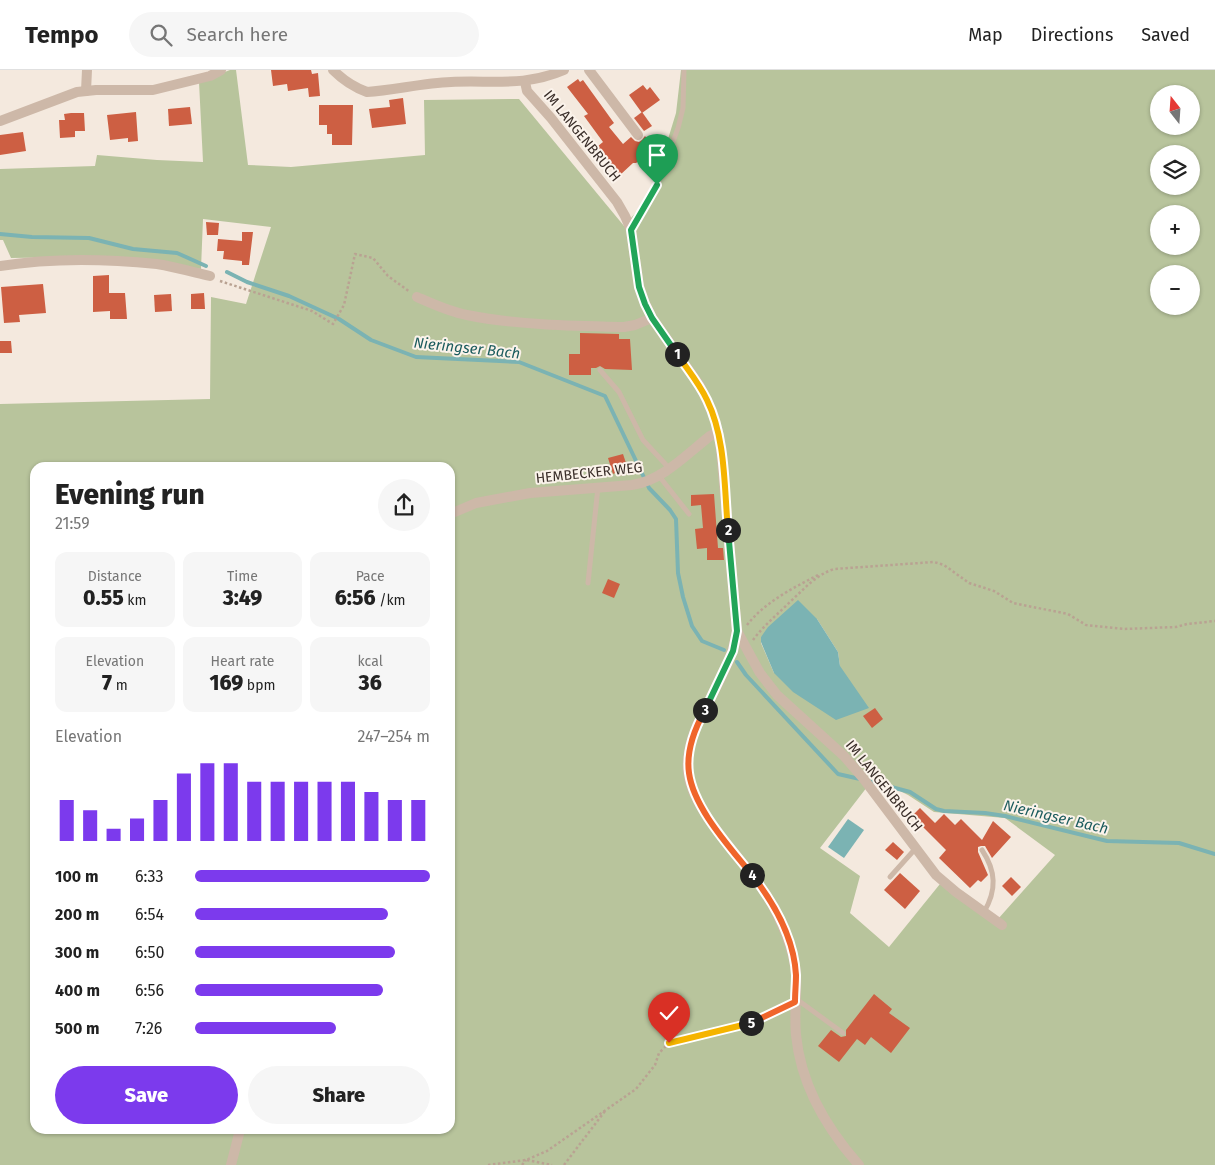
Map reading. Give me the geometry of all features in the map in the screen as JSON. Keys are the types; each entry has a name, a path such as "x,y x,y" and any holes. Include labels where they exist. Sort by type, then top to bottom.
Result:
{"street":[{"path":"86,91 87,70"},
{"path":"0,121 77,92 153,90 210,76 221,70"},
{"path":"332,70 357,89 367,92 450,82 525,82 538,80 564,70"},
{"path":"589,70 638,135"},
{"name":"IM LANGENBRUCH","path":"525,82 528,91 617,202 625,216 631,230 639,287 652,318 700,386 713,414 722,450 741,629 747,649 760,673 777,695 844,756 863,778 936,875 1002,925"},
{"path":"0,266 37,262 98,261 157,264 210,276"},
{"path":"417,297 442,308 466,315 510,321 624,327 652,318"},
{"name":"HEMBECKER WEG","path":"455,512 476,503 530,493 640,484 655,478 718,432"},
{"name":"IM LANGENBRUCH","path":"741,629 726,668 697,724 692,742 688,772 693,790 703,809 758,882 774,908 791,950 796,974 795,1018 800,1058 814,1101 826,1123 859,1165"},
{"path":"230,1165 239,1134"}],"lane":[{"path":"631,230 657,185 678,128 683,108 684,70"},
{"path":"600,370 619,392 642,440 669,468"},
{"path":"655,478 689,514"},
{"path":"588,583 598,487"},
{"path":"890,877 916,848"},
{"path":"982,850 991,866 994,882 990,902 984,912"},
{"path":"795,1000 843,1033"}],"path":[{"path":"210,276 312,312 332,324 344,305 355,254 373,258 388,276 417,297"},
{"path":"741,629 756,614 778,598 824,572 834,569 934,562 944,565 969,582 994,591 1013,603 1068,614 1086,625 1124,629 1176,627 1215,621"},
{"path":"747,649 761,630 805,587 824,572"},
{"path":"488,1165 526,1160 547,1151 636,1089 655,1065 659,1053 669,1043 749,1024 795,1000"},
{"path":"564,1165 607,1108"},
{"path":"522,1165 526,1160"},
{"path":"526,1160 552,1165"}],"green space":[{"path":"230,70 236,70 248,165 291,167 425,155 424,100 519,99 624,226 638,210 656,178 676,113 681,70 1215,70 1215,1165 0,1165 0,404 210,399 211,297 246,304 271,227 203,219 201,269 75,257 11,258 3,240 0,240 0,169 95,166 97,155 203,162 199,82","holes":["817,619 838,652 840,666 774,673 761,643 761,637","874,778 908,795 934,812 1005,818 1055,855 998,919 944,879 889,947 850,913 860,876 820,848"]}],"water":[{"path":"798,600 817,619 838,652 840,666 869,708 836,720 793,692 774,673 761,642 761,637 768,627"},
{"path":"848,819 864,830 844,858 828,847"}],"building":[{"path":"271,70 311,70 312,74 318,73 320,96 309,97 308,88 288,91 287,84 273,86"},
{"path":"578,79 580,82 583,80 614,123 609,127 623,144 631,137 639,142 645,136 655,149 636,163 633,163 620,175 602,156 598,159 592,151 603,142 584,116 588,114 567,87"},
{"path":"643,85 647,90 650,87 660,100 642,113 629,95"},
{"path":"403,98 406,124 372,128 369,109 390,107 389,100"},
{"path":"319,105 353,105 352,145 332,145 332,134 327,134 327,125 319,125"},
{"path":"190,107 192,124 169,126 168,109"},
{"path":"136,112 138,141 128,142 128,138 110,140 107,115"},
{"path":"642,112 652,126 644,131 634,118"},
{"path":"84,113 85,131 75,131 75,137 60,138 59,120 65,120 64,114"},
{"path":"23,132 26,151 0,155 0,135"},
{"path":"206,222 219,223 218,235 207,235"},
{"path":"242,232 253,232 249,265 242,265 242,261 223,259 224,251 217,251 218,239 242,241"},
{"path":"109,275 109,293 125,293 127,319 110,319 110,311 93,312 93,276"},
{"path":"43,284 46,313 19,315 20,322 4,323 1,287"},
{"path":"204,293 205,309 191,309 191,294"},
{"path":"171,294 172,311 155,312 154,295"},
{"path":"580,333 619,334 619,339 630,339 632,370 605,369 600,366 591,368 591,375 569,375 569,354 580,354"},
{"path":"0,341 11,341 12,353 0,353"},
{"path":"623,454 626,463 630,462 634,471 619,476 617,472 613,474 608,458"},
{"path":"714,494 718,548 723,548 724,560 707,560 707,548 697,549 695,529 703,528 701,505 691,506 691,495"},
{"path":"608,579 620,584 614,598 602,593"},
{"path":"875,708 883,719 872,728 863,716"},
{"path":"920,808 935,823 944,814 955,825 961,819 982,840 993,821 1011,837 992,858 985,846 978,847 978,852 988,875 981,882 978,880 970,888 939,858 946,850 912,816"},
{"path":"893,842 904,852 897,860 885,850"},
{"path":"900,873 920,891 905,909 884,890"},
{"path":"1011,877 1021,887 1012,896 1002,886"},
{"path":"874,994 892,1009 889,1013 910,1028 891,1053 871,1037 865,1045 857,1039 839,1062 818,1046 831,1030 841,1037 846,1036 846,1030"}],"waterway":[{"name":"Nieringser Bach","path":"0,234 32,237 89,238 133,249 177,253 206,266"},
{"name":"Nieringser Bach","path":"227,272 247,282 289,296 339,319 371,340 416,357 519,362 605,396 649,488 676,519 678,573 692,626 702,641 724,650"},
{"name":"Nieringser Bach","path":"737,662 746,675 838,774 860,779"},
{"name":"Nieringser Bach","path":"869,781 910,792 936,809 944,811 1005,816 1107,841 1179,843 1215,854"}],"route":[{"path":"657,185 631,230 639,287 652,318 700,386 713,414 722,450 737,631 733,651 726,668 697,724 692,742 688,772 693,790 703,809 758,882 774,908 791,950 796,974 795,1002 749,1024 669,1043"}]}
